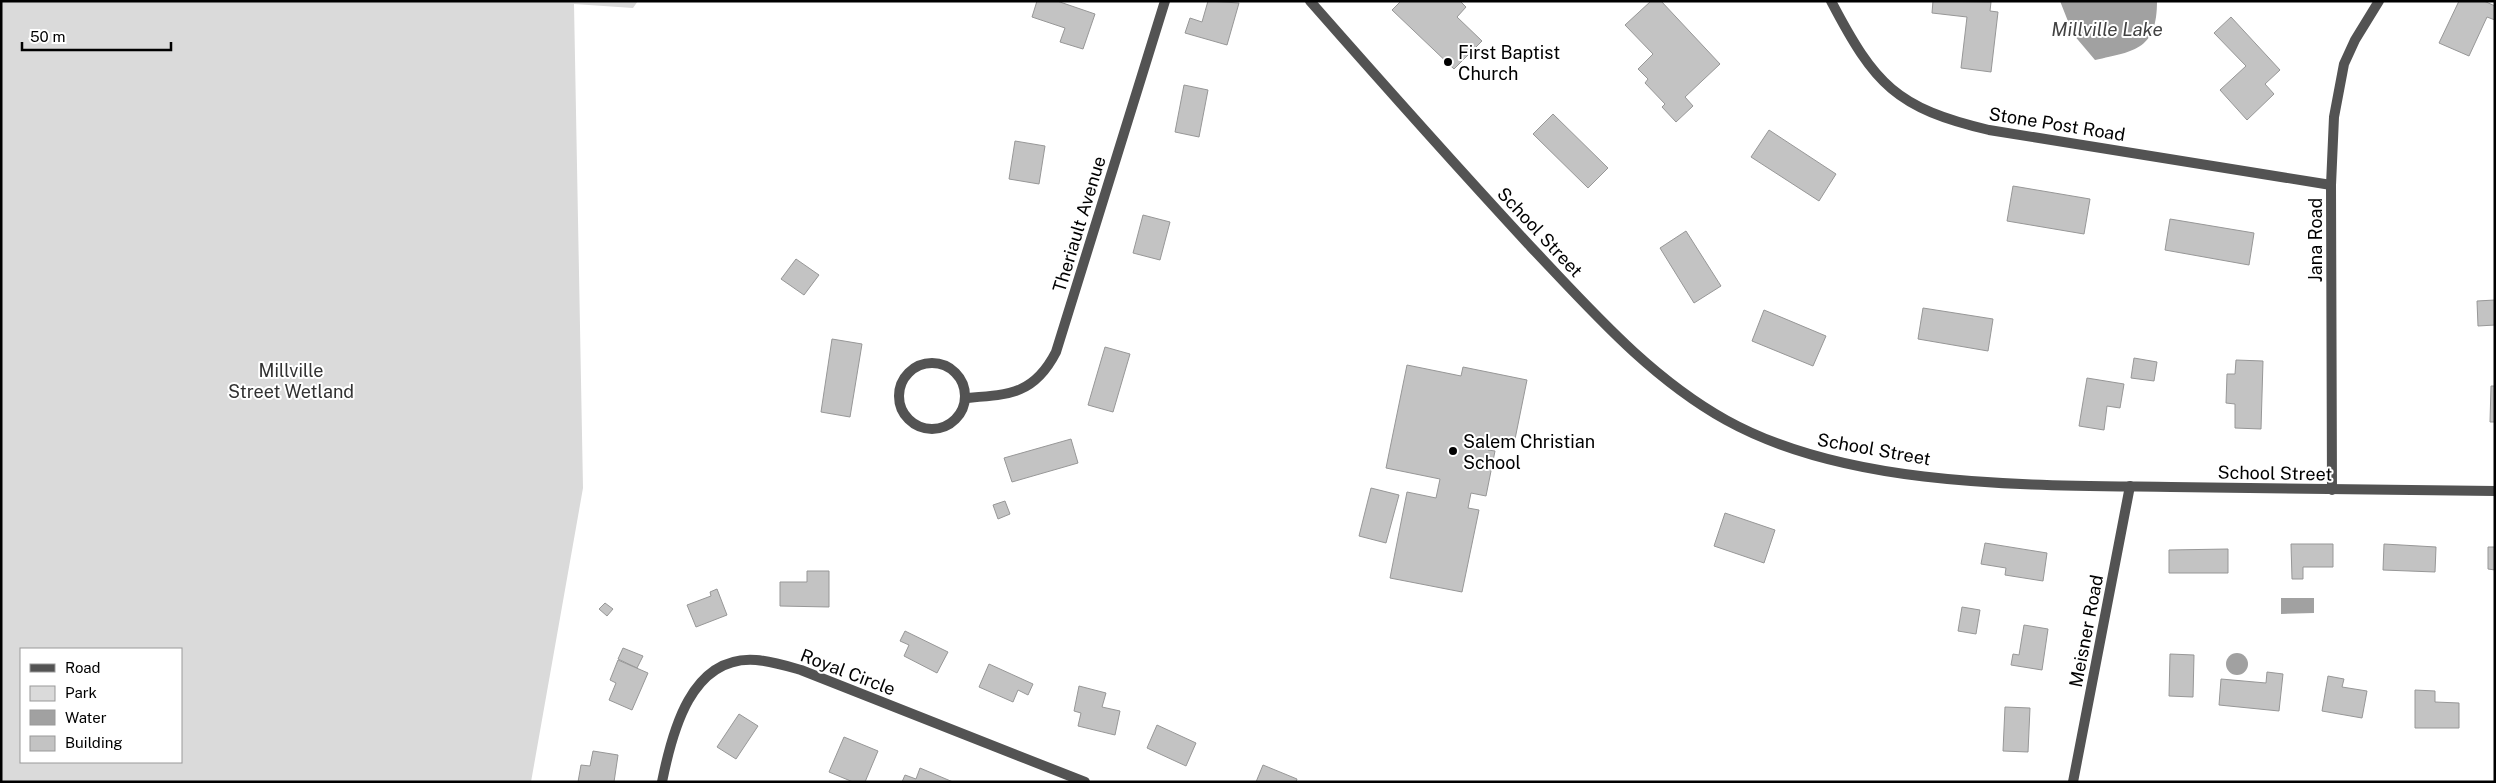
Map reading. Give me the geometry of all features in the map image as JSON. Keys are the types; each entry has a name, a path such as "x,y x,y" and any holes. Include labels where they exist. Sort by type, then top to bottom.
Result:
{"street":[{"name":"Theriault Avenue","path":"965,398 1009,394 1022,389 1038,378 1051,362 1064,330 1165,1"},
{"name":"School Street","path":"1310,1 1447,156 1621,340 1695,401 1726,420 1764,439 1801,452 1877,469 1988,481 2332,490 2495,491"},
{"name":"Stone Post Road","path":"1832,1 1862,57 1879,79 1901,98 1941,117 1989,130 2331,185"},
{"name":"Jana Road","path":"2332,490 2331,185 2334,117 2344,64 2355,40 2379,1"},
{"path":"936,364 955,372 963,384 965,398 958,417 947,426 933,429 920,427 909,420 902,409 899,396 901,384 910,372 922,365 936,364"},
{"name":"Meisner Road","path":"2073,782 2130,486"},
{"name":"Royal Circle","path":"662,782 674,734 694,690 710,672 731,662 755,660 801,670 1085,782"}],"green space":[{"name":"Millville Street Wetland","path":"1,1 638,1 633,8 574,4 583,488 531,782 1,782"}],"water":[{"name":"Millville Lake","path":"2060,1 2157,1 2156,17 2153,29 2141,45 2122,54 2095,60 2073,34"},
{"path":"2281,598 2314,598 2314,613 2281,614"},
{"path":"2237,653 2245,656 2248,664 2245,672 2237,675 2229,672 2226,664 2229,656"}],"building":[{"path":"1037,1 1057,1 1095,14 1083,49 1060,42 1065,28 1032,17"},
{"path":"1208,1 1239,3 1227,45 1185,33 1190,18 1202,22"},
{"path":"1401,1 1460,1 1466,7 1457,17 1482,41 1454,69 1392,10"},
{"path":"1651,1 1661,1 1720,64 1685,97 1693,106 1676,122 1662,107 1665,104 1645,83 1648,79 1638,69 1653,54 1625,25"},
{"path":"1933,1 1991,2 1990,11 1998,12 1991,72 1961,68 1967,17 1932,13"},
{"path":"2459,1 2484,1 2495,6 2495,20 2487,17 2469,56 2439,43"},
{"path":"2231,17 2280,70 2265,84 2274,94 2247,120 2220,90 2246,66 2214,33"},
{"path":"1184,85 1208,90 1199,137 1175,132"},
{"path":"1553,114 1608,168 1588,188 1533,134"},
{"path":"1769,130 1836,174 1819,201 1751,157"},
{"path":"1015,141 1045,146 1039,184 1009,179"},
{"path":"2013,186 2090,199 2084,234 2007,221"},
{"path":"1143,215 1170,222 1160,260 1133,253"},
{"path":"2170,219 2254,233 2249,265 2165,250"},
{"path":"1686,231 1721,286 1694,303 1660,248"},
{"path":"796,259 819,275 804,295 781,279"},
{"path":"2495,300 2495,325 2478,326 2477,301"},
{"path":"1923,308 1993,319 1988,351 1918,339"},
{"path":"1764,310 1826,336 1813,366 1752,341"},
{"path":"832,339 862,344 850,417 821,412"},
{"path":"1105,347 1130,354 1113,412 1088,405"},
{"path":"2134,358 2157,362 2154,381 2131,378"},
{"path":"2236,360 2263,361 2261,429 2235,428 2235,404 2226,403 2227,374 2235,374"},
{"path":"1407,365 1461,376 1463,367 1527,380 1514,444 1490,439 1488,450 1495,451 1486,496 1471,493 1468,508 1479,510 1462,592 1390,578 1407,492 1436,498 1440,479 1386,468"},
{"path":"2087,378 2124,384 2120,408 2107,406 2104,430 2079,426"},
{"path":"2491,386 2495,386 2495,422 2490,422"},
{"path":"1071,439 1078,463 1012,482 1004,458"},
{"path":"1371,488 1399,495 1386,543 1359,536"},
{"path":"1005,501 1010,514 998,519 993,505"},
{"path":"1725,513 1775,530 1764,563 1714,546"},
{"path":"1985,543 2047,553 2043,581 2005,575 2006,568 1981,564"},
{"path":"2291,544 2333,544 2333,567 2303,567 2303,579 2292,579"},
{"path":"2384,544 2436,547 2435,572 2383,570"},
{"path":"2488,547 2495,547 2495,570 2488,569"},
{"path":"2228,549 2228,573 2169,573 2169,550"},
{"path":"807,571 829,571 829,607 780,606 780,582 807,582"},
{"path":"717,589 727,615 696,627 687,605 711,596 710,592"},
{"path":"605,603 613,609 607,616 599,609"},
{"path":"1962,607 1980,610 1976,634 1958,631"},
{"path":"2024,625 2048,629 2042,670 2011,665 2013,654 2019,655"},
{"path":"905,631 948,652 937,673 904,656 909,645 900,641"},
{"path":"623,648 643,656 637,668 618,659"},
{"path":"2170,654 2194,655 2193,697 2169,696"},
{"path":"618,660 648,673 632,710 609,700 616,683 610,680"},
{"path":"989,664 1033,684 1028,695 1018,690 1013,702 979,687"},
{"path":"2267,672 2283,674 2279,711 2219,705 2221,679 2266,683"},
{"path":"2328,676 2344,679 2342,687 2367,691 2362,718 2322,711"},
{"path":"1079,686 1106,693 1102,707 1120,711 1115,735 1078,726 1081,713 1074,711"},
{"path":"2415,690 2435,691 2435,702 2459,703 2459,728 2415,728"},
{"path":"2005,707 2030,708 2028,752 2003,751"},
{"path":"739,714 758,726 736,759 717,747"},
{"path":"1157,725 1196,743 1186,766 1147,748"},
{"path":"844,737 878,751 865,782 853,782 829,772"},
{"path":"593,751 618,755 614,782 578,782 581,765 590,766"},
{"path":"1263,765 1297,779 1296,782 1256,782"},
{"path":"920,768 953,782 902,782 905,775 916,779"}],"place":[{"name":"First Baptist Church","path":"1448,62"},
{"name":"Salem Christian School","path":"1453,451"}]}
